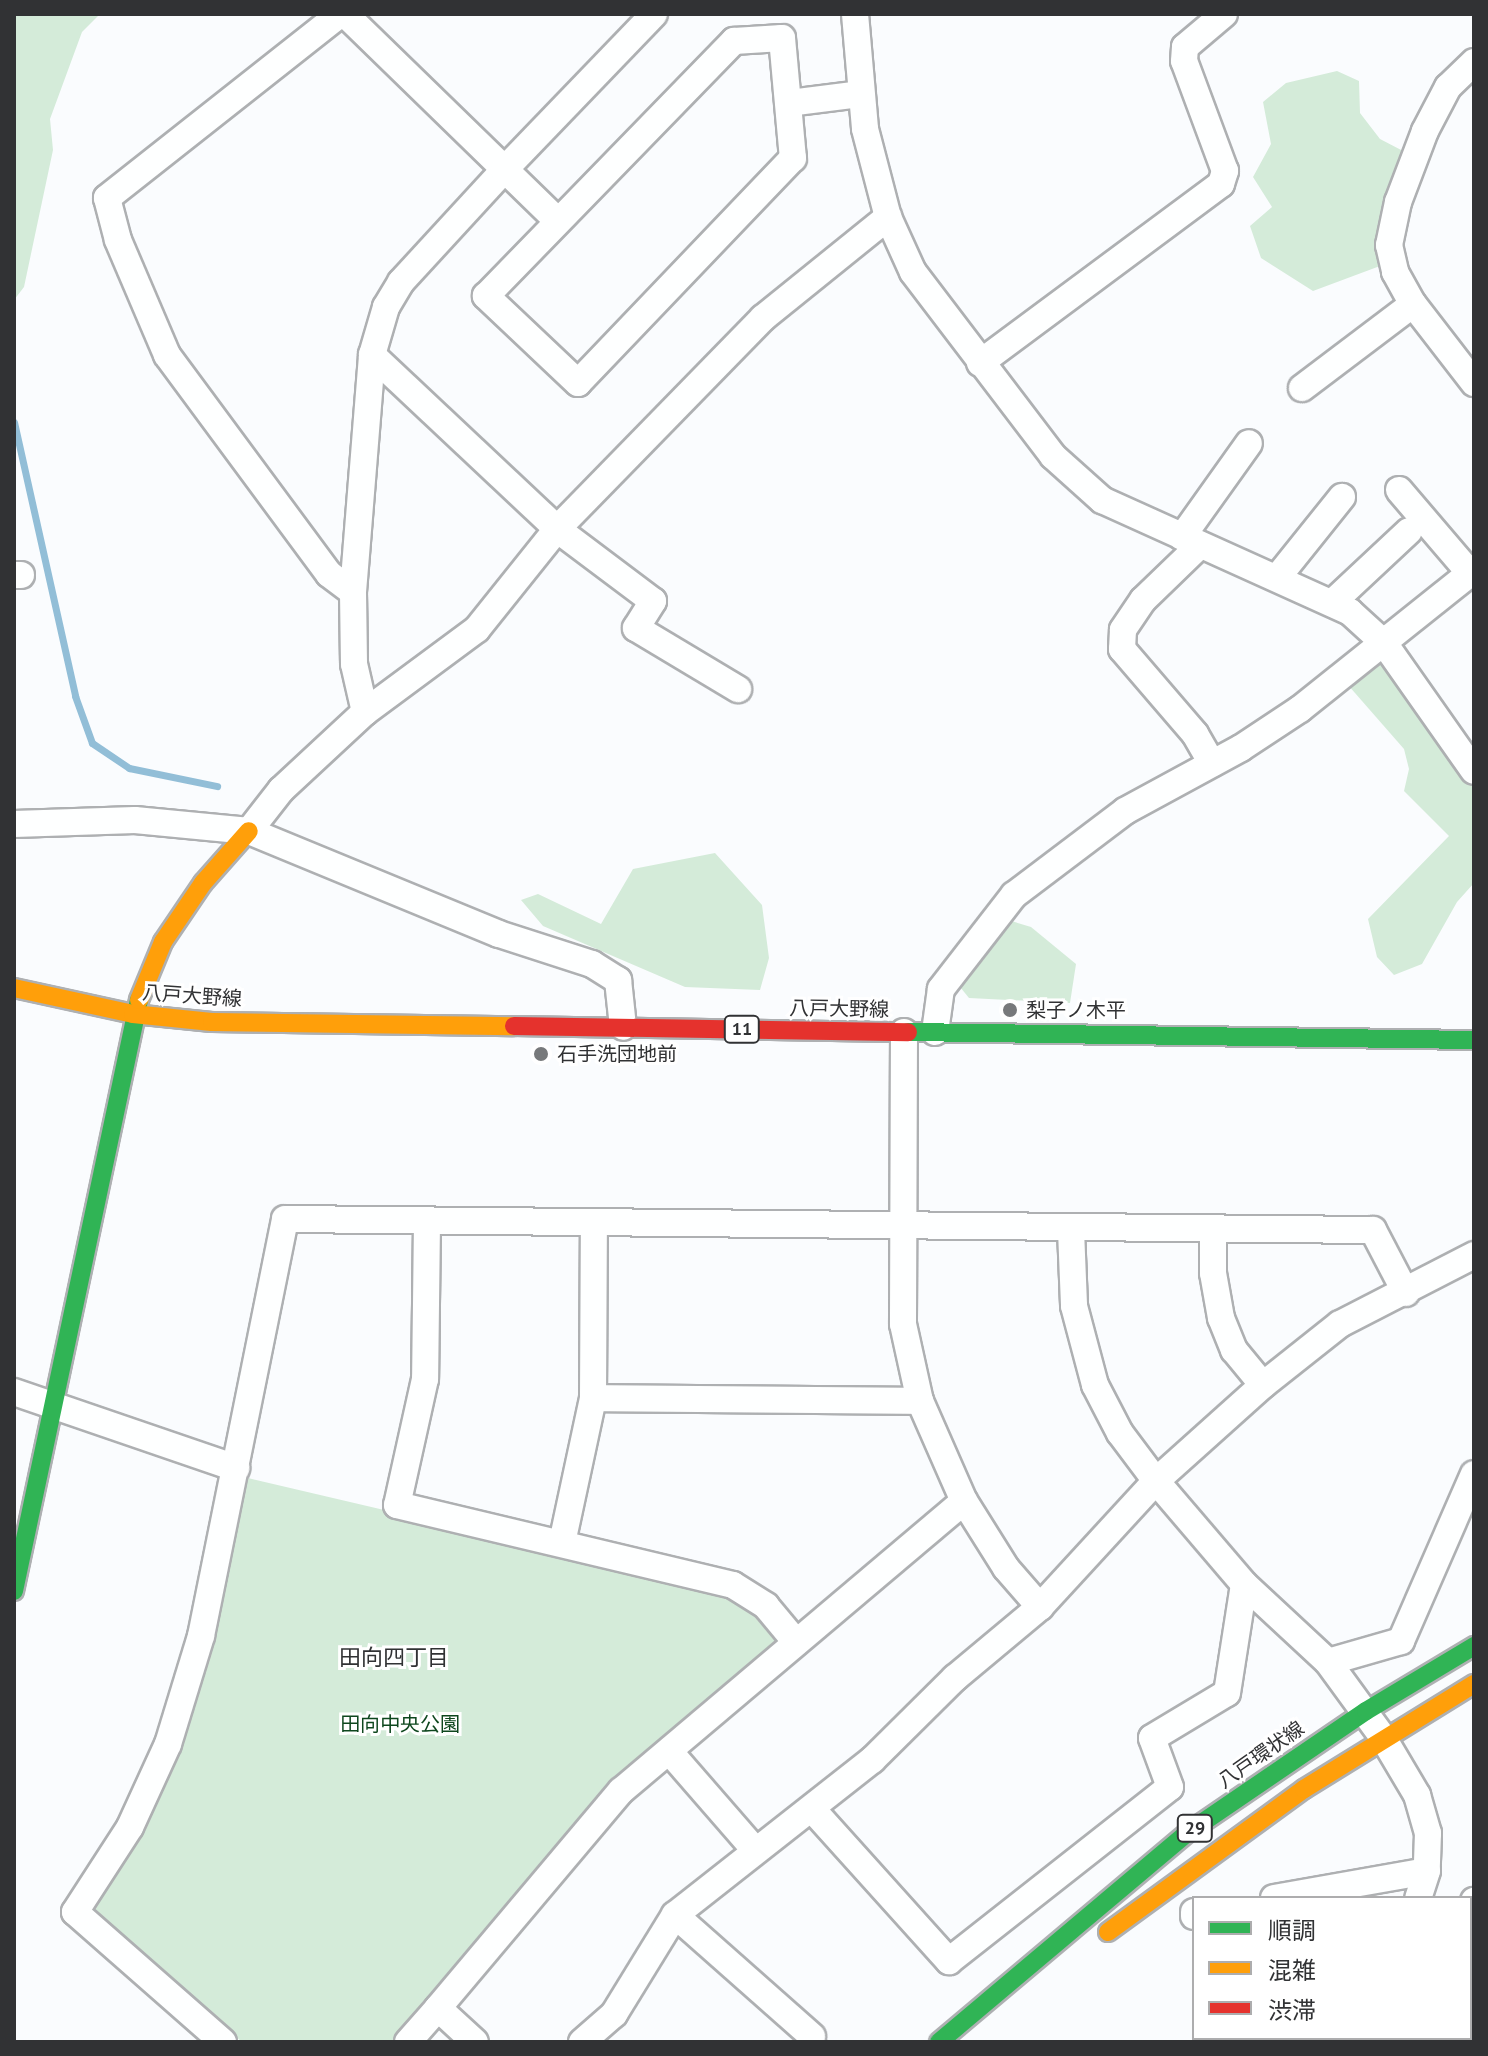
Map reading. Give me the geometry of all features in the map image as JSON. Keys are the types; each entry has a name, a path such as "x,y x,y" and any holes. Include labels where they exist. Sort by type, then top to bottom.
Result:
{"main road":[{"path":"14,1591 133,1014 163,942 203,883 249,831"},
{"name":"八戸大野線","path":"14,988 133,1014 212,1022 1474,1040"},
{"name":"八戸環状線","path":"939,2042 1190,1831 1366,1711 1474,1646"},
{"name":"29","path":"1090,1946 1382,1736 1474,1684"}],"street":[{"path":"353,592 329,574 167,355 118,240 107,198 342,14 558,221"},
{"path":"365,712 354,664 353,592 376,331 401,282 654,14"},
{"path":"855,14 860,94 888,217 913,272 1072,479 1102,500 1350,612 1384,643 1474,771"},
{"path":"980,363 1221,184 1225,171 1184,61 1185,47 1224,14"},
{"path":"782,38 789,103 793,158 578,383 486,296 734,41 782,38"},
{"path":"1474,62 1448,87 1398,202 1389,245 1395,272 1413,304 1474,383"},
{"path":"789,103 860,94"},
{"path":"249,831 281,790 365,712 477,629 557,529 763,318 888,217"},
{"path":"1302,388 1413,304"},
{"path":"372,355 557,529 653,601 636,628 738,689"},
{"path":"1212,763 1195,734 1122,649 1123,630 1191,541 1249,443"},
{"path":"935,1032 941,989 1014,895 1125,811 1300,709 1472,571 1399,490"},
{"path":"1277,578 1342,497"},
{"path":"1332,603 1409,531"},
{"path":"14,824 135,820 249,831 499,934 592,964 618,980 623,1027"},
{"path":"904,1032 903,1324 920,1401 964,1501 1006,1568 1040,1607"},
{"path":"223,2042 75,1912 130,1827 168,1744 201,1636 285,1219 1071,1230 1373,1230 1406,1293"},
{"path":"427,1222 425,1379 397,1505 733,1585 766,1606 796,1642"},
{"path":"562,1543 593,1398 594,1224"},
{"path":"1213,1229 1213,1273 1221,1318 1234,1350 1263,1385"},
{"path":"1071,1230 1074,1306 1095,1385 1120,1433 1156,1481 1244,1584 1328,1662 1366,1711 1417,1795 1428,1833 1427,1871 1419,1896"},
{"path":"582,2042 614,2014 675,1915 755,1850 812,1809 1040,1607 1156,1481 1263,1385 1340,1324 1406,1293 1474,1255"},
{"path":"14,1392 236,1468"},
{"path":"593,1398 920,1401"},
{"path":"1328,1662 1401,1641 1474,1474"},
{"path":"408,2042 621,1791 964,1501"},
{"path":"812,1809 949,1961 1170,1787 1152,1738 1227,1693 1244,1584"},
{"path":"669,1751 755,1850"},
{"path":"1285,1896 1427,1871"},
{"path":"675,1915 812,2036"},
{"path":"438,2008 475,2042"}],"green space":[{"path":"14,14 100,14 82,32 50,119 53,150 24,287 14,300"},
{"path":"1337,71 1359,81 1360,113 1380,139 1405,152 1380,266 1313,291 1261,258 1250,226 1272,207 1253,177 1271,144 1263,102 1286,83"},
{"path":"1383,660 1474,779 1474,883 1457,902 1422,964 1394,975 1377,957 1368,919 1449,836 1404,791 1409,769 1404,749 1348,685"},
{"path":"715,853 762,905 769,958 760,990 685,987 543,926 521,900 538,894 601,924 633,869"},
{"path":"1005,919 1031,927 1076,964 1070,1003 969,998 956,982"},
{"name":"田向中央公園","path":"248,1478 708,1586 756,1611 776,1632 778,1645 573,1834 394,2042 242,2042 97,1914 94,1902 174,1760 198,1694"}],"waterway":[{"path":"14,422 75,696 92,743 129,768 217,786"},
{"path":"1472,2022 1474,2019"}],"traffic: fast":[{"path":"14,1591 139,1000"},
{"path":"908,1032 1474,1040"},
{"path":"939,2042 1190,1831 1366,1711 1474,1646"}],"traffic: slow":[{"path":"139,1000 163,942 203,883 249,831"},
{"path":"14,988 133,1014 212,1022 514,1026"},
{"path":"1108,1932 1304,1789 1474,1684"}],"traffic: jam":[{"path":"514,1026 908,1032"}],"place":[{"name":"梨子ノ木平","path":"1010,1010"},
{"name":"石手洗団地前","path":"541,1054"}],"district":[{"name":"田向四丁目","path":"394,1658"}]}
